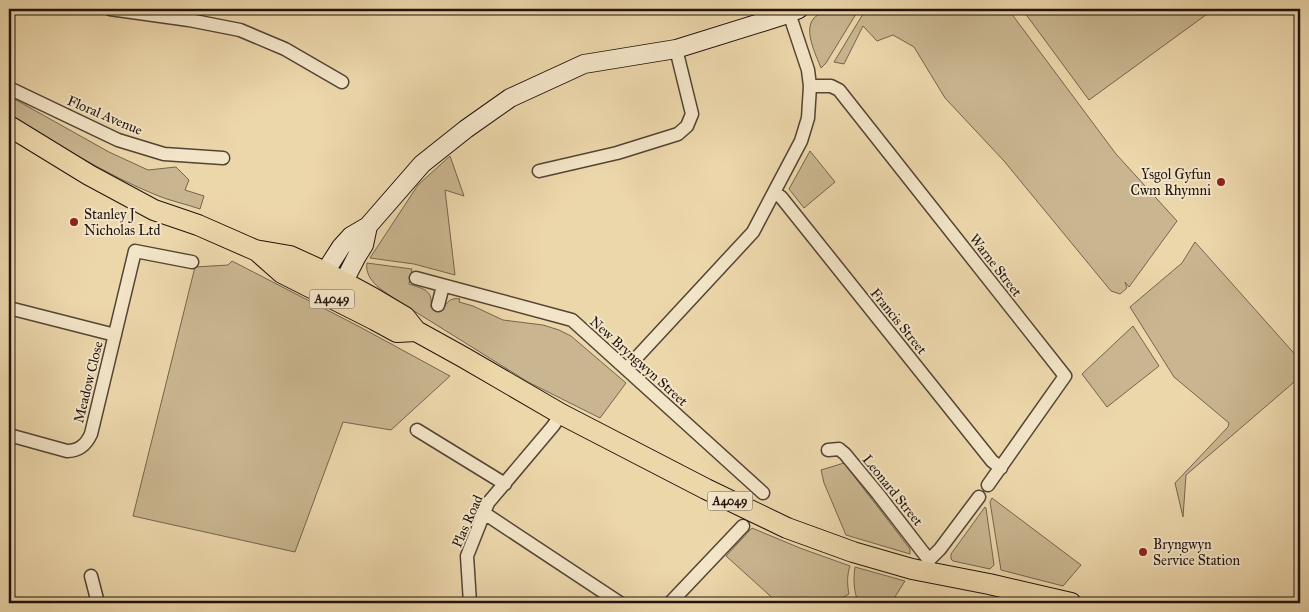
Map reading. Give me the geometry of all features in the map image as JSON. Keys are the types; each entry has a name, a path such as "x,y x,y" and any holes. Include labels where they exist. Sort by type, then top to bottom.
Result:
{"main road":[{"path":"320,281 341,247 351,236 368,226 422,164 466,129 510,98 584,64 676,49 794,11"},
{"name":"A4049","path":"9,126 89,175 146,206 198,225 255,250 282,273 320,281 339,291 397,332 416,331 561,414 706,489 787,528 853,552 928,566 989,584 1030,599 1071,603"},
{"path":"339,291 364,245 368,226"}],"street":[{"path":"110,9 189,20 240,30 285,49 342,82"},
{"path":"626,369 753,232 802,140 808,118 810,86 794,11"},
{"path":"539,171 617,153 678,134 687,126 692,114 676,49"},
{"name":"Warne Street","path":"810,86 831,86 839,90 1065,376 988,485"},
{"name":"Floral Avenue","path":"9,88 118,140 164,154 223,158"},
{"name":"Francis Street","path":"774,193 781,197 992,461 1000,468"},
{"name":"Meadow Close","path":"9,435 67,451 73,451 84,445 91,434 135,251 192,262"},
{"name":"New Bryngwyn Street","path":"416,278 572,320 763,494"},
{"path":"438,305 443,286"},
{"name":"Meadow Close","path":"9,308 115,335"},
{"name":"Plas Road","path":"470,603 467,556 488,503 561,414"},
{"path":"417,430 505,484"},
{"name":"Leonard Street","path":"828,450 839,449 845,454 878,494 928,566"},
{"path":"928,566 979,496"},
{"path":"484,513 620,603"},
{"path":"670,603 742,526"},
{"path":"91,576 98,603"}],"shaded area":[{"path":"832,9 859,9 821,68 811,43 811,23 820,14"},
{"path":"866,9 1008,9 1116,154 1177,221 1129,287 1125,282 1127,288 1120,294 1111,291 1004,161 945,98 914,47 893,35 877,41 863,26 844,64 834,62"},
{"path":"1022,9 1214,9 1089,100"},
{"path":"9,96 109,152 148,170 176,167 189,180 185,190 204,196 200,209 161,197 137,187 63,148 9,115"},
{"path":"810,151 835,182 804,208 789,189"},
{"path":"450,156 464,196 445,190 455,275 414,264 370,258 418,185"},
{"path":"1195,242 1300,360 1300,377 1186,475 1183,517 1175,483 1228,427 1229,423 1174,377 1130,307 1182,263"},
{"path":"232,261 450,376 391,430 343,422 295,552 133,516 195,267 228,265"},
{"path":"367,263 412,269 409,284 423,289 429,294 431,297 431,307 443,310 449,301 460,299 459,302 473,306 503,320 543,325 559,330 571,336 626,383 600,418 528,382 398,301 372,281 367,269"},
{"path":"1133,326 1159,366 1107,407 1082,374"},
{"path":"844,463 910,549 910,554 846,535 824,483 821,470"},
{"path":"992,498 1081,565 1063,586 1001,570 990,502"},
{"path":"985,507 994,565 990,569 953,561 951,554"},
{"path":"752,528 850,566 848,573 849,594 833,603 778,603 726,556"},
{"path":"855,567 905,581 891,603 858,603 854,585"}],"place":[{"name":"Ysgol Gyfun Cwm Rhymni","path":"1221,182"},
{"name":"Stanley J Nicholas Ltd","path":"74,222"},
{"name":"Bryngwyn Service Station","path":"1143,552"}]}
